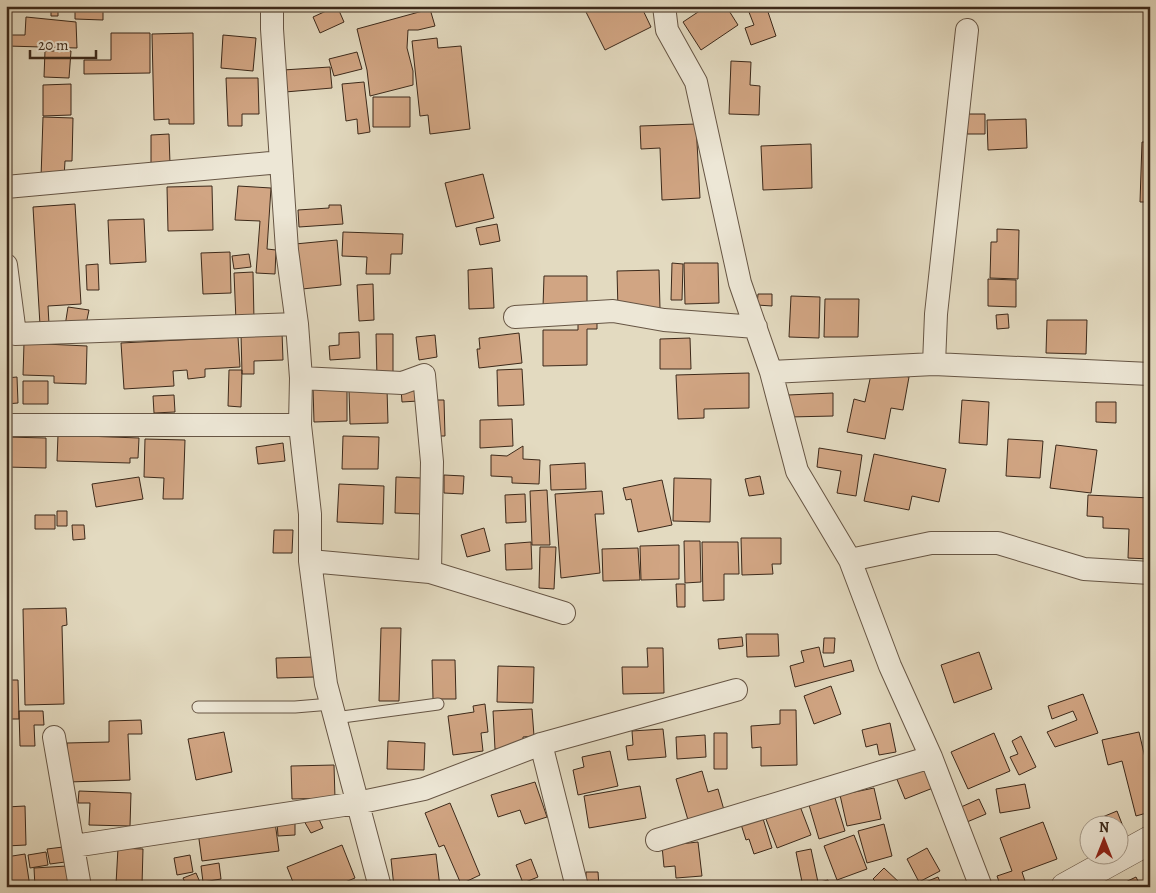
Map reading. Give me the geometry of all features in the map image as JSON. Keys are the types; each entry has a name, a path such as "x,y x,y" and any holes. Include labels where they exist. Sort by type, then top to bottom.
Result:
{"street":[{"path":"272,6 286,250 297,324 301,378 300,425 310,514 310,561 326,684 380,887"},
{"path":"664,6 667,30 696,82 740,283 771,372 797,470 850,560 890,666 931,757 981,887"},
{"path":"934,364 936,314 967,30"},
{"path":"6,187 282,162"},
{"path":"6,265 15,334 297,324"},
{"path":"515,317 613,312 664,320 756,327"},
{"path":"771,372 934,364 1150,374"},
{"path":"301,378 402,383 424,374 432,462 430,572"},
{"path":"6,425 300,425"},
{"path":"850,560 931,543 998,543 1084,569 1150,573"},
{"path":"310,561 430,572 564,612"},
{"path":"74,846 357,803 424,789 541,744 736,690"},
{"path":"54,737 80,887"},
{"path":"541,744 578,887"},
{"path":"657,840 931,757"},
{"path":"1065,887 1150,840"}],"lane":[{"path":"198,707 296,707 333,711 438,704"}],"building":[{"path":"51,6 71,6 71,8 58,8 58,16 51,16"},
{"path":"75,6 103,6 103,20 75,19"},
{"path":"109,6 129,6 129,10 109,9"},
{"path":"235,6 261,6 261,9 235,9"},
{"path":"337,6 344,22 320,33 313,17"},
{"path":"583,6 641,6 651,27 605,50"},
{"path":"707,6 726,6 738,25 701,50 683,22"},
{"path":"766,6 776,36 751,45 745,28 754,25 747,7"},
{"path":"430,9 435,26 408,30 407,48 413,71 413,85 370,96 367,70 357,29"},
{"path":"26,17 76,22 77,48 7,46 6,68 6,35 25,35"},
{"path":"111,33 150,33 150,73 84,74 84,60 111,60"},
{"path":"193,33 194,124 169,124 169,119 154,120 152,34"},
{"path":"223,35 256,38 253,71 221,68"},
{"path":"437,38 438,48 461,46 470,129 430,134 428,115 420,116 412,41"},
{"path":"45,51 71,51 69,78 44,77"},
{"path":"357,52 362,69 334,76 329,59"},
{"path":"731,61 751,62 750,85 760,86 759,115 729,114"},
{"path":"330,67 332,88 285,92 283,70"},
{"path":"226,78 258,78 259,114 242,114 242,126 228,126"},
{"path":"364,82 370,132 358,134 357,119 346,121 342,84"},
{"path":"71,84 71,115 43,116 43,85"},
{"path":"373,97 410,97 410,127 373,127"},
{"path":"968,114 985,114 985,134 967,134"},
{"path":"43,117 73,118 72,161 65,161 64,178 41,178"},
{"path":"1026,119 1027,148 988,150 987,120"},
{"path":"696,124 700,198 662,200 660,148 641,149 640,126"},
{"path":"169,134 170,164 151,164 151,135"},
{"path":"1142,142 1150,142 1150,202 1140,202"},
{"path":"811,144 812,188 763,190 761,146"},
{"path":"483,174 494,218 456,227 445,183"},
{"path":"212,186 213,230 168,231 167,187"},
{"path":"238,186 271,188 267,249 276,250 275,274 256,273 260,221 235,220"},
{"path":"75,204 81,304 48,306 49,324 40,325 33,207"},
{"path":"329,205 341,205 343,224 299,227 298,210 329,208"},
{"path":"144,219 146,262 110,264 108,220"},
{"path":"497,224 500,241 480,245 476,228"},
{"path":"997,229 1019,230 1018,279 990,278 991,242 997,242"},
{"path":"343,232 403,234 402,254 391,254 390,274 366,274 367,257 342,256"},
{"path":"337,240 341,285 302,289 295,244"},
{"path":"230,252 231,293 203,294 201,253"},
{"path":"249,254 251,267 234,269 232,256"},
{"path":"672,263 683,264 682,300 671,300"},
{"path":"684,263 718,263 719,303 685,304"},
{"path":"98,264 99,290 87,290 86,265"},
{"path":"492,268 494,308 469,309 468,270"},
{"path":"659,270 660,309 618,310 617,271"},
{"path":"253,272 254,320 236,321 234,273"},
{"path":"544,276 587,276 587,308 543,307"},
{"path":"988,279 1016,280 1016,307 988,306"},
{"path":"373,284 374,320 359,321 357,285"},
{"path":"758,294 772,294 772,306 757,305"},
{"path":"791,296 820,297 819,338 789,337"},
{"path":"825,299 859,299 858,337 824,337"},
{"path":"68,307 89,310 85,329 65,326"},
{"path":"1008,314 1009,328 997,329 996,315"},
{"path":"1047,320 1087,320 1086,354 1046,353"},
{"path":"578,321 597,321 597,329 587,329 587,365 543,366 543,330 578,330"},
{"path":"282,332 283,360 254,361 254,374 242,374 241,334"},
{"path":"359,332 360,358 330,360 329,346 339,345 339,333"},
{"path":"519,333 522,363 479,368 477,349 480,349 479,338"},
{"path":"376,334 393,334 393,379 377,379"},
{"path":"435,335 437,357 419,360 416,337"},
{"path":"238,337 240,367 205,369 205,377 188,379 187,370 173,371 174,386 124,389 121,343"},
{"path":"690,338 691,369 660,369 660,339"},
{"path":"24,343 87,346 86,384 54,383 54,376 23,375"},
{"path":"522,369 524,405 498,406 497,370"},
{"path":"229,370 242,370 241,407 228,406"},
{"path":"872,370 909,377 903,410 891,408 885,439 847,432 854,399 865,402"},
{"path":"749,373 749,408 704,409 704,418 678,419 676,375"},
{"path":"17,377 18,403 6,404 6,378"},
{"path":"23,381 48,381 48,404 23,404"},
{"path":"347,387 347,421 314,422 313,388"},
{"path":"417,387 418,401 402,402 401,389"},
{"path":"387,389 388,423 350,424 349,390"},
{"path":"833,393 833,416 789,417 788,395"},
{"path":"174,395 175,412 154,413 153,396"},
{"path":"434,400 444,400 445,436 435,436"},
{"path":"962,400 989,402 987,445 959,443"},
{"path":"1096,402 1116,402 1116,423 1096,422"},
{"path":"512,419 513,446 480,448 480,420"},
{"path":"58,435 139,438 138,458 130,458 130,463 57,461"},
{"path":"343,436 379,437 378,469 342,469"},
{"path":"6,437 46,438 46,468 6,467"},
{"path":"145,439 185,440 183,499 163,499 164,478 144,477"},
{"path":"1008,439 1043,441 1040,478 1006,476"},
{"path":"283,443 285,461 258,464 256,447"},
{"path":"1056,445 1097,450 1091,493 1050,488"},
{"path":"523,446 523,459 540,460 539,484 512,483 512,477 491,476 491,455 507,456"},
{"path":"819,448 862,455 856,496 837,493 841,471 817,467"},
{"path":"874,454 946,469 939,502 912,496 909,510 864,501"},
{"path":"585,463 586,489 551,490 550,465"},
{"path":"444,475 464,476 463,494 444,493"},
{"path":"760,476 764,494 749,496 745,479"},
{"path":"139,477 143,499 96,507 92,484"},
{"path":"396,477 422,478 421,514 395,513"},
{"path":"674,478 711,479 710,522 673,521"},
{"path":"662,480 672,525 638,532 631,499 626,500 623,488"},
{"path":"339,484 384,486 383,524 337,522"},
{"path":"547,490 550,545 532,545 530,491"},
{"path":"602,491 604,514 595,514 600,573 561,578 555,494"},
{"path":"525,494 526,522 506,523 505,495"},
{"path":"1088,495 1150,498 1150,559 1128,558 1129,529 1103,528 1103,517 1087,516"},
{"path":"57,511 67,511 67,526 57,526"},
{"path":"35,515 55,515 55,529 35,529"},
{"path":"72,525 84,525 85,539 73,540"},
{"path":"484,528 490,551 467,557 461,535"},
{"path":"274,530 293,530 292,553 273,553"},
{"path":"741,538 781,538 781,564 772,564 773,574 742,575"},
{"path":"6,540 9,557 6,558"},
{"path":"684,541 700,541 701,582 685,583"},
{"path":"531,542 532,569 506,570 505,544"},
{"path":"702,542 738,542 739,574 724,574 724,600 703,601"},
{"path":"679,545 679,579 641,580 640,546"},
{"path":"540,547 556,547 554,589 539,588"},
{"path":"638,548 640,580 603,581 602,549"},
{"path":"676,584 685,584 685,607 677,607"},
{"path":"66,608 67,625 62,626 64,704 25,705 23,609"},
{"path":"381,628 401,628 399,701 379,701"},
{"path":"746,634 778,634 779,656 747,657"},
{"path":"742,637 743,646 719,649 718,639"},
{"path":"824,638 835,638 834,653 823,653"},
{"path":"819,647 824,667 851,660 854,671 795,687 790,666 804,662 801,651"},
{"path":"647,648 663,648 664,693 623,694 622,667 648,667"},
{"path":"979,652 992,689 954,703 941,665"},
{"path":"315,657 315,677 277,678 276,658"},
{"path":"432,660 455,660 456,699 433,699"},
{"path":"498,666 534,667 533,703 497,702"},
{"path":"6,680 18,680 19,719 6,719"},
{"path":"831,686 841,714 814,724 804,696"},
{"path":"1083,694 1098,733 1055,747 1047,732 1077,720 1073,711 1052,719 1048,706"},
{"path":"485,704 488,732 481,733 483,751 453,755 448,716 474,712 473,706"},
{"path":"532,709 534,736 523,737 523,747 495,749 493,711"},
{"path":"780,710 796,710 797,765 761,766 761,747 752,748 751,726 780,724"},
{"path":"19,711 43,711 44,725 34,725 35,746 20,746"},
{"path":"141,720 142,734 128,734 130,780 68,782 67,743 109,742 109,721"},
{"path":"890,723 896,752 879,755 877,744 866,747 862,730"},
{"path":"663,729 666,757 628,760 626,746 633,745 632,731"},
{"path":"224,732 232,772 196,780 188,739"},
{"path":"1139,732 1146,762 1150,761 1150,812 1136,816 1122,761 1108,765 1102,740"},
{"path":"714,733 727,733 727,769 714,769"},
{"path":"994,733 1010,771 968,789 951,752"},
{"path":"705,735 706,757 677,759 676,737"},
{"path":"1021,736 1036,767 1019,775 1010,757 1018,754 1012,741"},
{"path":"388,741 425,743 424,770 387,769"},
{"path":"610,751 618,786 578,795 573,770 584,767 582,757"},
{"path":"334,765 335,798 292,799 291,766"},
{"path":"924,766 933,788 905,799 896,777"},
{"path":"702,771 708,792 718,789 724,810 688,820 676,779"},
{"path":"535,782 547,817 525,824 520,810 498,817 491,795"},
{"path":"1025,784 1030,808 1000,813 996,789"},
{"path":"640,786 646,818 589,828 584,796"},
{"path":"874,788 881,819 847,826 840,795"},
{"path":"79,791 131,793 130,826 89,825 90,803 78,803"},
{"path":"835,798 845,831 819,839 809,805"},
{"path":"979,799 986,814 967,822 961,807"},
{"path":"798,801 811,835 777,848 764,814"},
{"path":"450,803 480,875 461,884 444,845 439,847 425,813"},
{"path":"25,806 26,845 6,846 6,807"},
{"path":"1117,811 1119,816 1105,816"},
{"path":"761,812 772,848 754,854 749,839 746,840 739,818"},
{"path":"317,815 323,828 311,833 304,821"},
{"path":"275,822 279,851 202,861 198,832"},
{"path":"277,822 295,822 295,835 278,836"},
{"path":"1043,822 1057,859 1022,872 1027,887 1001,887 997,876 1012,871 1000,838"},
{"path":"884,824 892,856 867,863 858,831"},
{"path":"854,835 867,869 837,880 824,846"},
{"path":"698,842 702,876 676,878 675,866 664,867 662,846"},
{"path":"342,845 355,878 333,887 295,887 287,867"},
{"path":"63,847 65,862 50,864 47,849"},
{"path":"118,848 143,849 142,885 116,884"},
{"path":"927,848 940,871 919,882 907,859"},
{"path":"811,849 819,887 803,887 796,852"},
{"path":"46,852 48,865 30,868 28,855"},
{"path":"25,854 30,887 6,887 6,857"},
{"path":"436,854 440,887 394,887 391,859"},
{"path":"190,855 193,872 177,875 174,858"},
{"path":"531,859 538,877 523,883 516,865"},
{"path":"219,863 221,879 203,882 201,866"},
{"path":"67,866 68,887 35,887 34,868"},
{"path":"884,868 902,885 900,887 881,887 873,879"},
{"path":"586,872 598,872 599,887 586,887"},
{"path":"196,873 202,887 187,887 183,878"},
{"path":"938,877 942,887 925,887 923,883"},
{"path":"1136,877 1141,887 1115,887"},
{"path":"828,880 829,887 821,887 820,882"}]}
